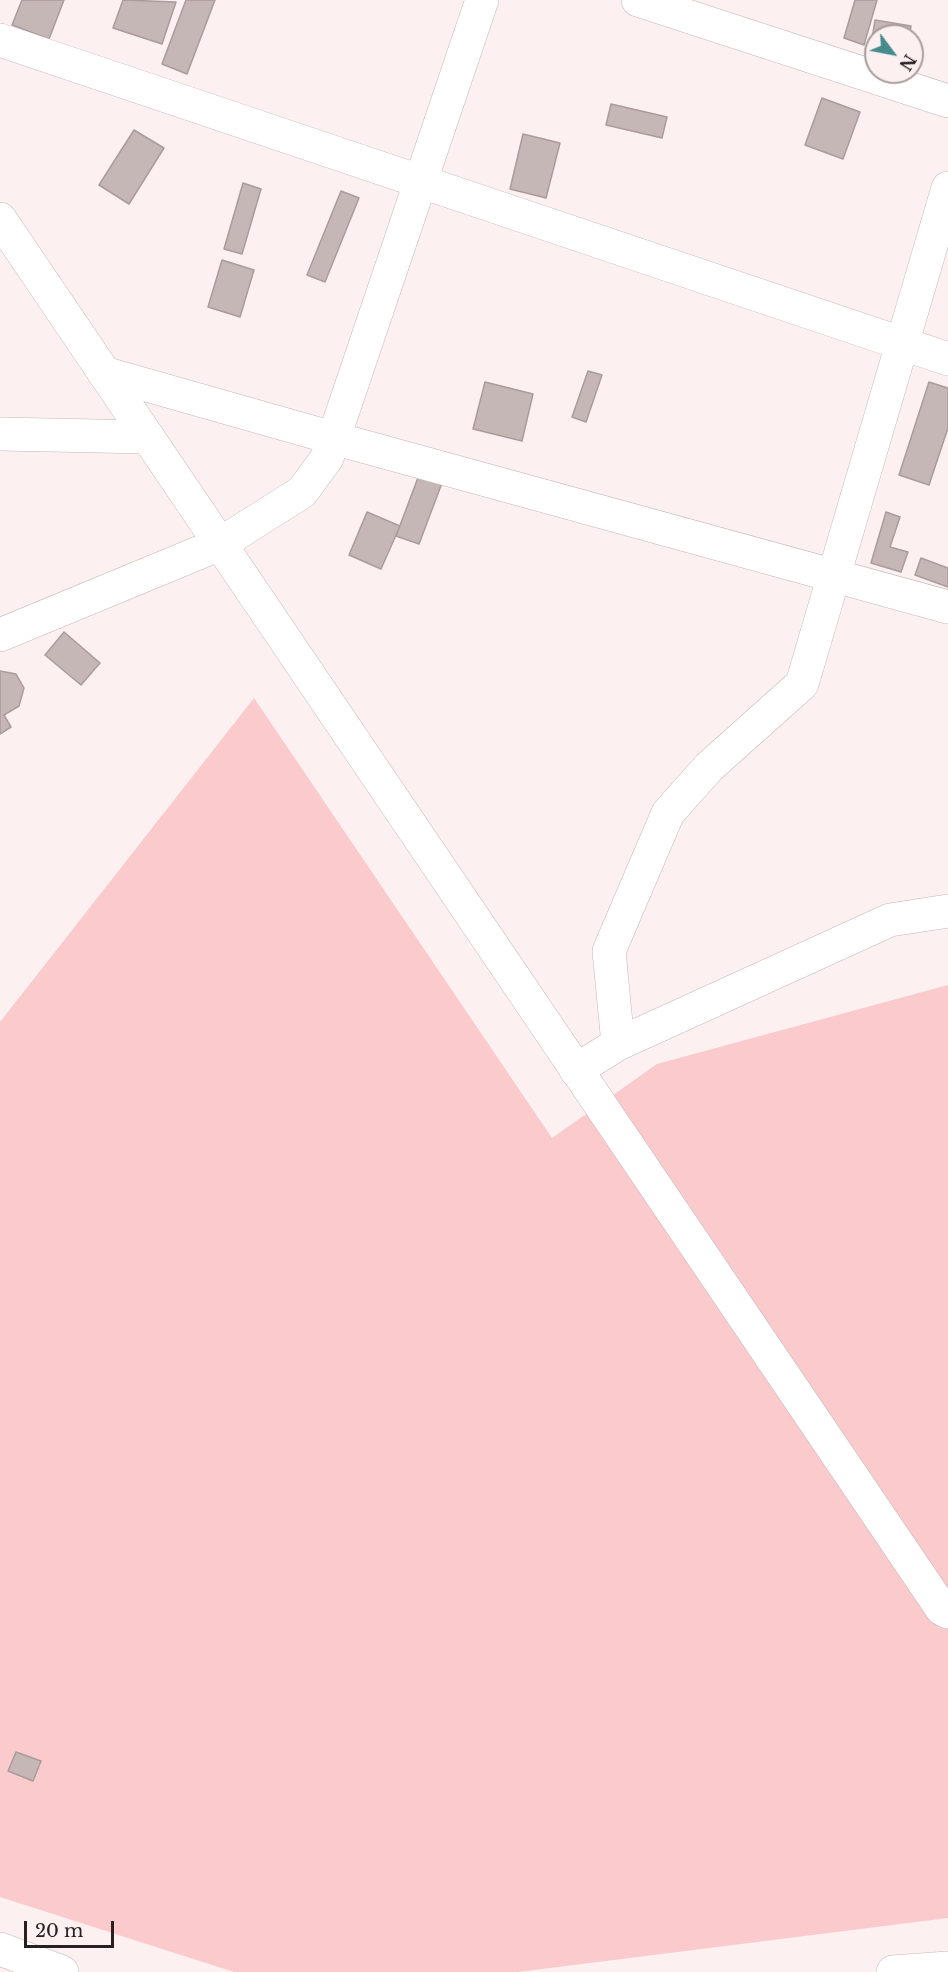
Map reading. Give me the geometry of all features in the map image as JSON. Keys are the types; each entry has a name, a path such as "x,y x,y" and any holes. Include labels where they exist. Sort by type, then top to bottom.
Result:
{"street":[{"path":"0,635 220,544 302,492 327,458 482,0"},
{"path":"638,0 948,100"},
{"path":"0,40 948,359"},
{"path":"618,1044 609,951 668,813 709,767 802,684 948,188"},
{"path":"0,219 946,1613"},
{"path":"104,373 948,607"},
{"path":"0,434 148,437"},
{"path":"576,1070 618,1044 890,920 948,911"},
{"path":"0,1949 62,1972"},
{"path":"893,1972 948,1968"}],"shaded area":[{"path":"254,698 552,1138 657,1064 948,985 948,1918 518,1972 234,1972 0,1897 0,1022"}],"building":[{"path":"22,0 64,0 49,39 12,25"},
{"path":"123,0 176,2 162,44 113,28"},
{"path":"186,0 215,0 187,74 162,64"},
{"path":"855,0 877,0 870,24 864,24 864,45 844,38"},
{"path":"875,20 899,24 874,24"},
{"path":"822,98 860,112 843,159 805,145"},
{"path":"611,104 667,117 662,138 606,125"},
{"path":"134,130 164,148 129,204 99,185"},
{"path":"523,134 560,143 546,198 510,189"},
{"path":"243,183 261,189 242,254 224,249"},
{"path":"341,191 359,198 325,282 307,275"},
{"path":"222,260 254,270 240,317 208,307"},
{"path":"588,371 602,375 586,422 572,417"},
{"path":"485,382 533,394 522,441 473,429"},
{"path":"929,382 948,388 948,428 929,485 899,475"},
{"path":"419,475 442,483 419,544 396,536"},
{"path":"367,512 400,526 381,569 349,555"},
{"path":"886,512 900,517 890,547 908,552 901,572 871,563"},
{"path":"921,558 948,568 948,587 915,575"},
{"path":"64,632 100,663 81,685 45,655"},
{"path":"0,671 16,674 24,688 19,706 4,715 11,727 0,734"},
{"path":"16,1752 41,1761 33,1781 8,1771"}]}
